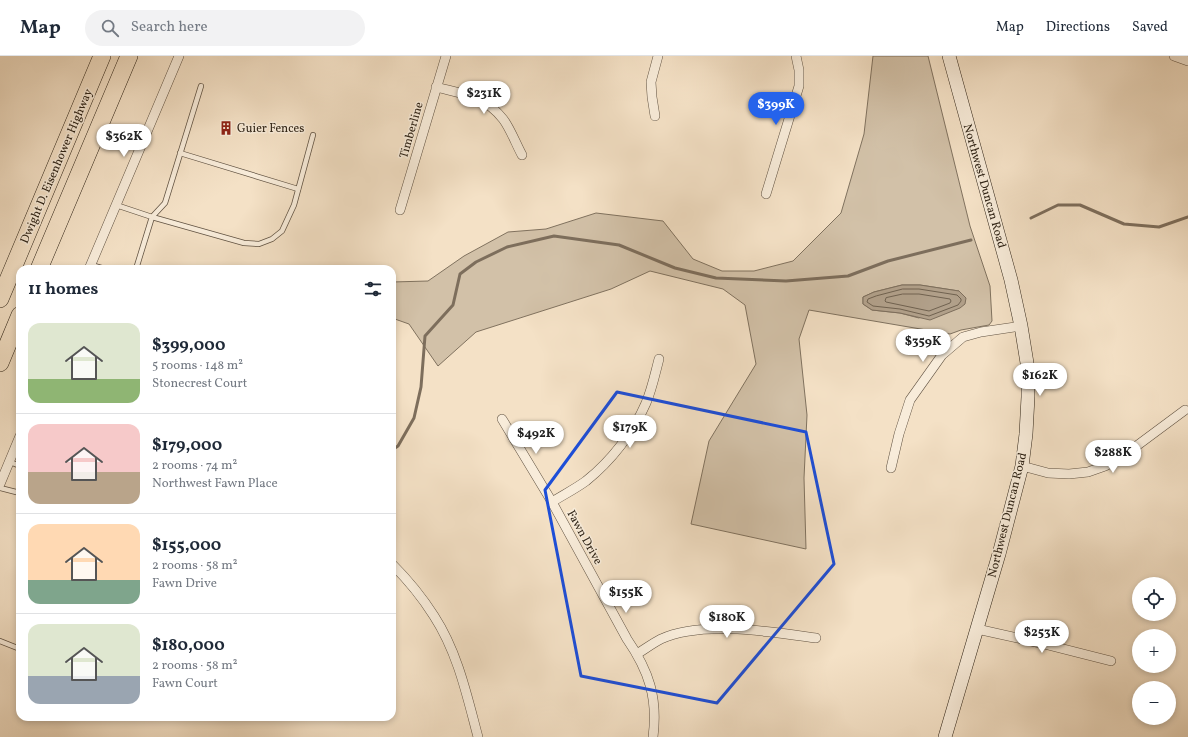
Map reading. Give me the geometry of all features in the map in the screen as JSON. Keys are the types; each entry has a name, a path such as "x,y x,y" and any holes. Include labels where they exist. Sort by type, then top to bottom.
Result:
{"highway":[{"name":"Dwight D. Eisenhower Highway","path":"0,299 102,56"},
{"name":"Dwight D. Eisenhower Highway","path":"41,265 129,56"},
{"path":"0,363 16,325"}],"street":[{"path":"91,265 179,56"},
{"name":"Timberline","path":"400,210 446,56"},
{"path":"656,116 651,82 658,56"},
{"path":"766,194 798,86 799,70 796,56"},
{"name":"Northwest Duncan Road","path":"946,737 976,629 999,554 1022,466 1026,434 1028,369 1012,280 949,56"},
{"path":"1174,56 1188,61"},
{"path":"436,87 486,102 504,120 522,155"},
{"path":"891,468 899,434 910,400 942,355 963,337 981,332 1021,326"},
{"path":"552,502 585,481 600,469 614,453 637,421 646,403 652,388 659,359"},
{"path":"1022,466 1048,473 1070,474 1088,472 1105,466 1118,459 1185,410"},
{"name":"Fawn Drive","path":"502,419 552,502 627,639 638,654 651,685 655,724 653,737"},
{"path":"0,484 16,446"},
{"path":"396,568 412,585 435,617 448,642 465,689 478,737"},
{"path":"638,654 661,639 679,634 712,629 787,634 816,638"},
{"path":"976,629 1040,642 1111,661"}],"lane":[{"path":"137,265 152,217 165,203 201,86"},
{"path":"116,204 152,217 244,243 259,244 272,239 282,231 294,205 313,135"},
{"path":"180,153 298,189"},
{"path":"10,462 16,464"},
{"path":"0,488 16,492"},
{"path":"0,641 16,647"}],"highlighted area":[{"path":"617,392 806,432 834,564 717,703 581,676 545,490"}],"shaded area":[{"path":"873,56 928,56 970,226 990,286 992,321 989,325 961,330 950,334 809,310 799,339 807,415 804,478 806,549 691,524 709,441 756,364 745,305 723,289 650,271 611,289 476,332 438,366 409,324 396,319 396,282 428,281 464,256 508,232 546,229 596,213 663,221 693,259 722,271 754,271 793,261 841,213 864,134","holes":["902,285 920,285 959,291 919,318 900,313 872,310 863,304 863,297 874,292"]}],"water":[{"path":"902,285 920,285 959,291 966,298 965,304 960,308 930,320 900,313 872,310 863,304 863,297 874,292"}],"waterway":[{"path":"1031,218 1058,205 1080,205 1124,224 1159,227 1188,217"},
{"path":"396,447 414,418 421,387 425,336 453,305 460,274 476,262 507,247 554,236 619,245 675,268 716,278 786,281 848,276 888,261 971,240"}],"place":[{"name":"Guier Fences","path":"226,128"}]}
